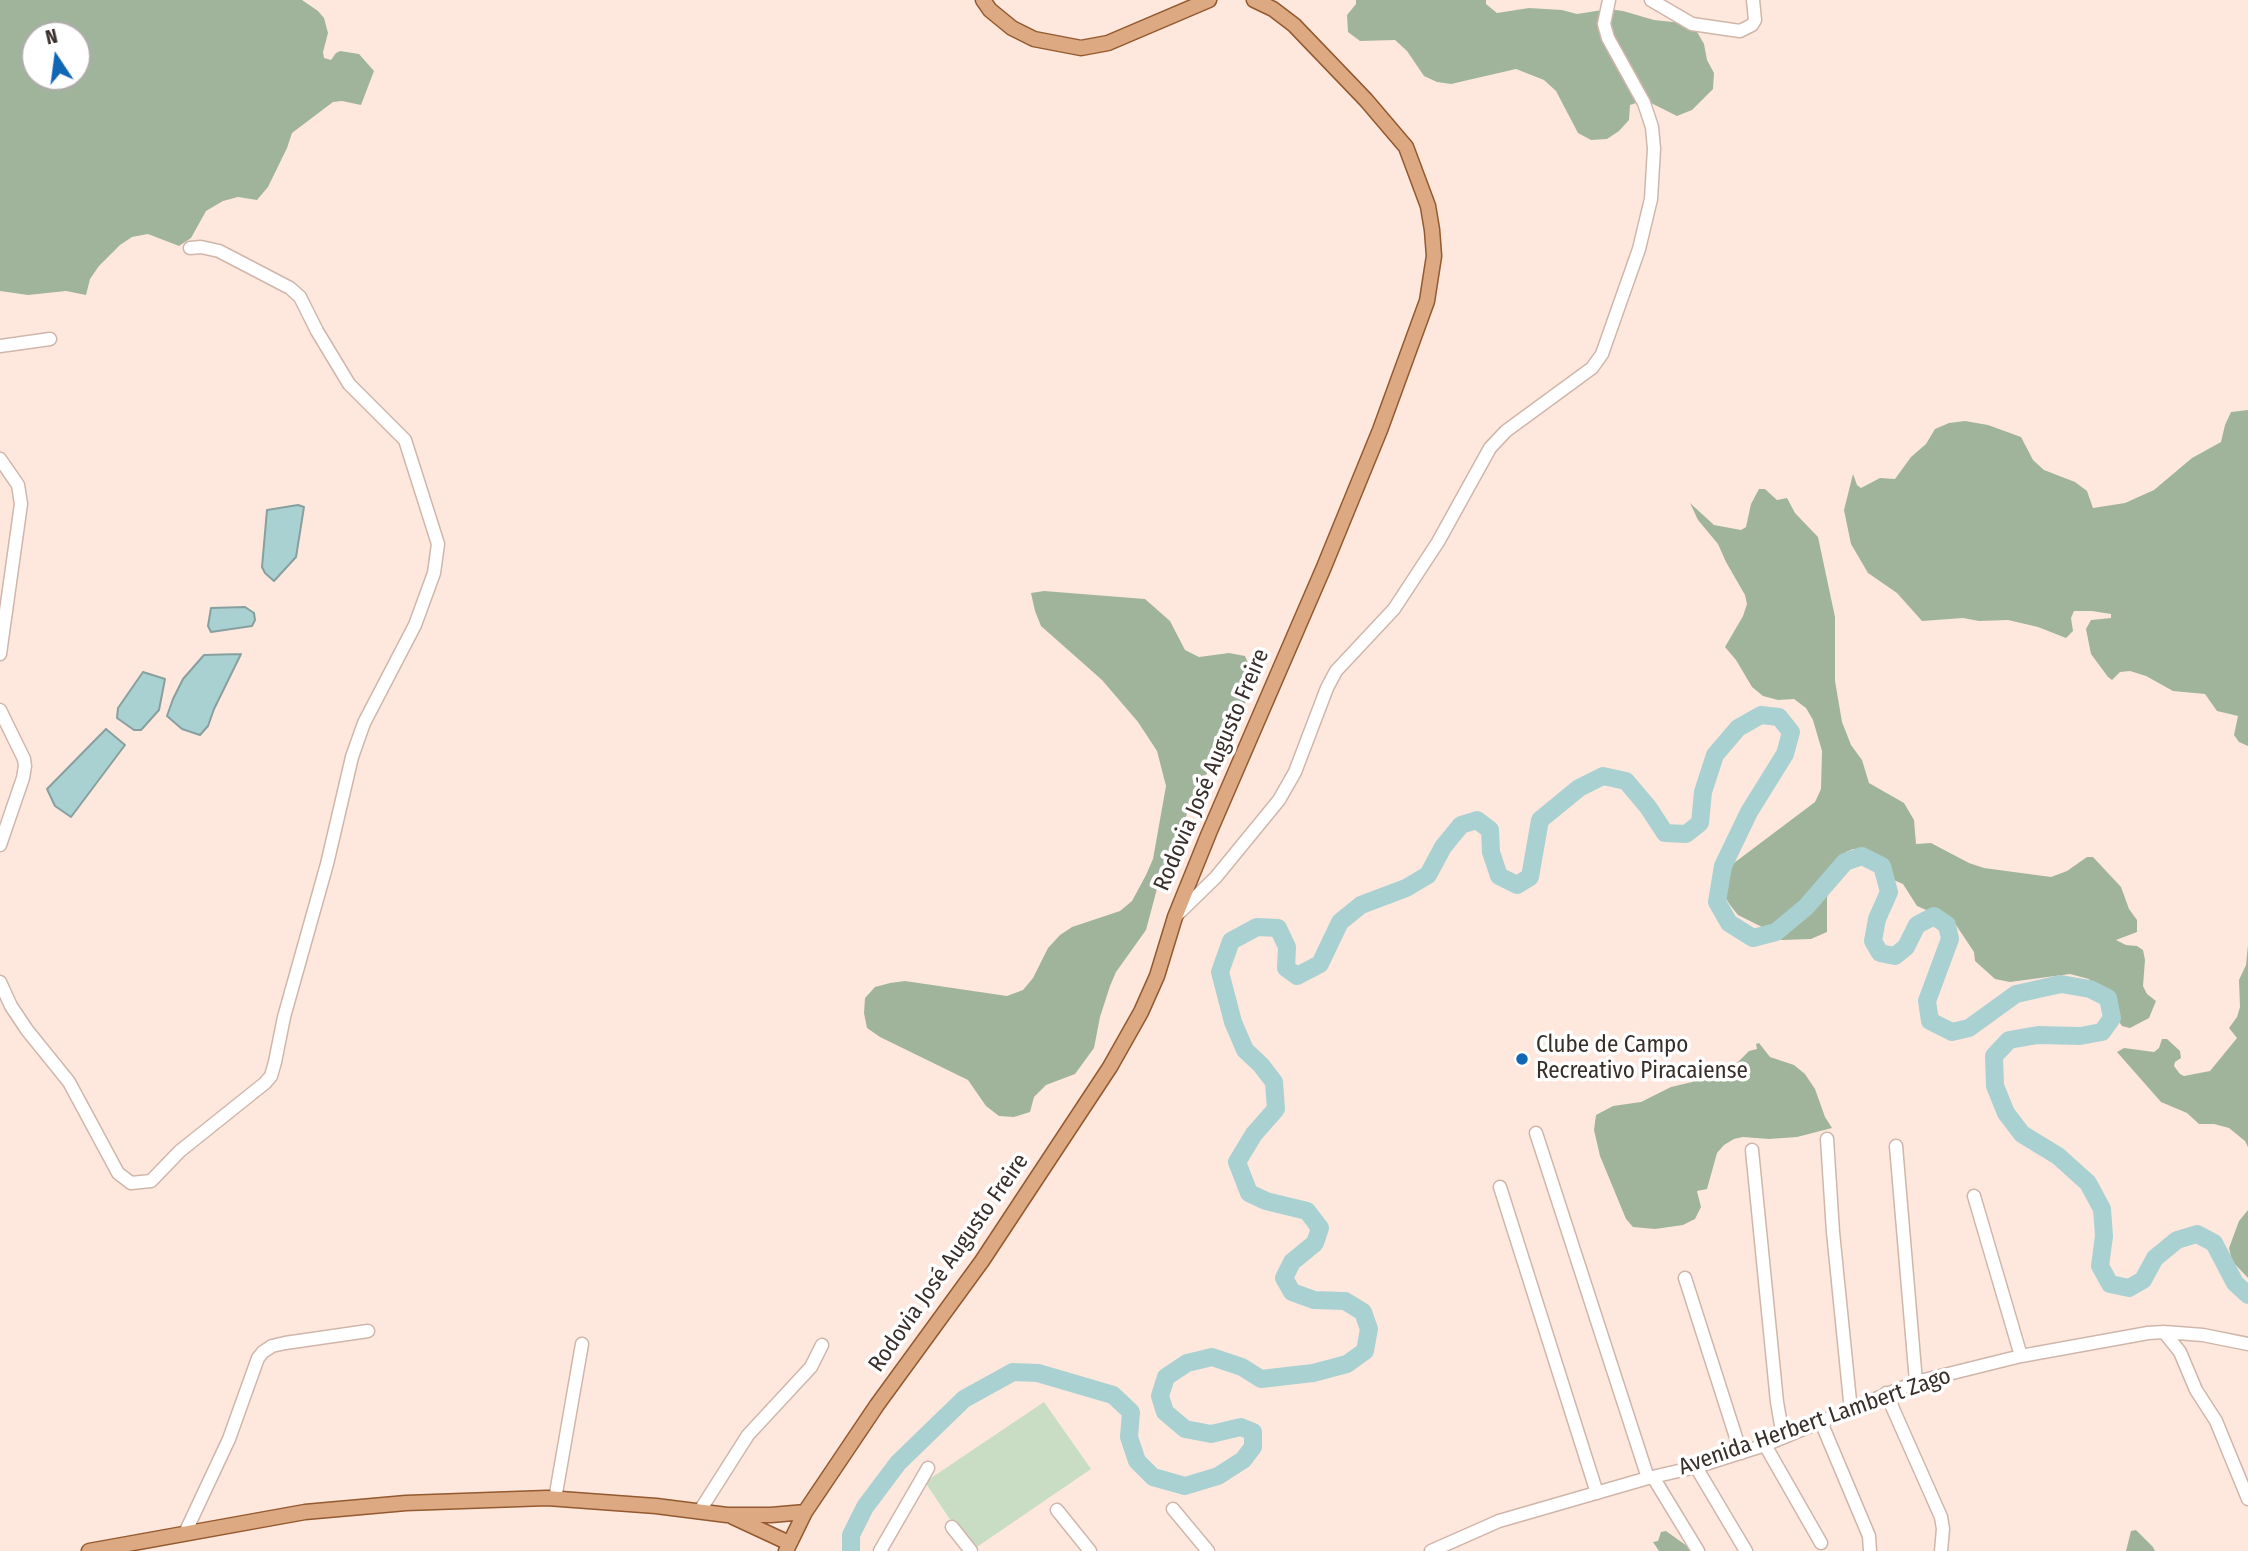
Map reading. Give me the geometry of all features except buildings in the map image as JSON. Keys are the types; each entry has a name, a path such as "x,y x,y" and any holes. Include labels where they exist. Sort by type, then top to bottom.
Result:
{"main road":[{"path":"983,0 990,10 1012,28 1034,39 1080,48 1108,43 1209,0"},
{"name":"Rodovia José Augusto Freire","path":"787,1547 806,1512 877,1405 982,1261 1110,1067 1157,976 1175,917 1380,430 1427,301 1434,256 1428,206 1405,147 1366,100 1294,25 1273,9 1254,0"},
{"path":"89,1551 305,1512 406,1503 555,1499 727,1515 806,1512"},
{"path":"727,1515 787,1547"}],"street":[{"path":"1175,917 1216,877 1279,800 1295,772 1336,671 1394,609 1438,542 1490,448 1506,431 1592,368 1602,354 1639,249 1651,199 1654,149 1652,127 1644,103 1608,38 1604,24 1609,0"},
{"path":"1651,0 1692,24 1740,31 1755,20 1753,0"},
{"path":"0,982 11,1006 27,1030 69,1082 118,1173 131,1183 151,1181 180,1151 265,1083 271,1076 275,1062 284,1017 327,864 352,757 364,723 415,625 435,573 438,544 405,440 349,384 317,331 306,304 290,288 219,251 201,247 190,248"},
{"path":"0,346 50,339"},
{"path":"0,459 18,485 21,504 0,654"},
{"path":"0,710 24,759 24,766 23,778 0,845"},
{"path":"1536,1133 1651,1478 1698,1551"},
{"path":"1828,1139 1833,1232 1851,1411"},
{"path":"1896,1146 1916,1382"},
{"path":"1752,1150 1777,1402 1783,1437"},
{"path":"1500,1187 1597,1493"},
{"path":"1974,1196 2021,1356"},
{"path":"1685,1278 1741,1453"},
{"path":"185,1533 229,1440 258,1358 272,1346 368,1331"},
{"path":"2164,1332 2180,1352 2196,1390 2216,1421 2248,1499"},
{"name":"Avenida Herbert Lambert Zago","path":"1432,1551 1499,1521 1696,1467 1765,1445 1916,1382 2021,1356 2164,1332 2203,1335 2248,1344"},
{"path":"555,1499 582,1344"},
{"path":"699,1512 748,1435 811,1367 822,1345"},
{"path":"1886,1393 1941,1517 1941,1551"},
{"path":"1822,1422 1869,1536 1870,1551"},
{"path":"1765,1445 1821,1543"},
{"path":"1696,1467 1746,1551"},
{"path":"880,1551 928,1468"},
{"path":"1173,1509 1208,1551"},
{"path":"1057,1510 1090,1551"},
{"path":"952,1527 971,1551"}],"green space":[{"path":"0,0 302,0 324,18 328,33 324,58 331,60 340,51 359,54 374,71 361,105 333,102 292,133 268,187 257,200 238,197 223,201 206,211 191,238 179,246 148,234 132,237 99,266 90,279 86,295 66,291 28,295 0,291"},
{"path":"1356,0 1486,0 1486,4 1497,13 1529,8 1562,10 1577,14 1609,9 1654,20 1682,23 1696,30 1704,44 1707,60 1714,73 1713,89 1692,110 1677,116 1645,100 1630,105 1629,120 1619,131 1607,139 1591,140 1578,133 1556,91 1544,80 1516,69 1451,84 1437,82 1424,76 1407,51 1395,40 1360,41 1348,32 1347,15"},
{"path":"2248,410 2248,746 2239,742 2234,735 2238,716 2217,711 2205,694 2173,691 2146,676 2130,671 2120,672 2112,680 2108,677 2091,654 2086,629 2091,620 2111,618 2111,614 2074,611 2071,618 2073,631 2066,638 2038,627 2008,620 1979,621 1963,618 1922,621 1897,593 1868,573 1851,544 1844,510 1853,474 1861,488 1880,478 1895,479 1911,457 1926,444 1935,429 1949,423 1965,421 1988,425 2021,437 2033,460 2044,470 2075,482 2087,491 2093,508 2125,503 2154,490 2192,458 2221,442 2231,412"},
{"path":"1759,489 1765,489 1777,500 1787,498 1795,513 1818,537 1835,617 1835,681 1842,722 1851,745 1862,760 1869,783 1904,803 1914,820 1916,844 1931,843 1984,868 2051,877 2067,871 2087,857 2093,857 2121,887 2129,909 2137,920 2137,932 2116,940 2143,950 2143,986 2147,994 2156,1001 2149,1018 2130,1028 2122,1026 2089,979 2070,974 2010,982 1995,979 1975,961 1974,952 1954,922 1917,906 1903,884 1889,878 1882,866 1862,850 1853,849 1846,852 1833,868 1827,898 1827,932 1811,939 1771,938 1764,928 1738,915 1730,905 1718,886 1730,866 1815,802 1821,789 1822,751 1813,720 1806,708 1794,699 1778,700 1763,696 1752,687 1725,647 1743,616 1747,604 1745,595 1718,544 1698,520 1690,503 1714,525 1741,530 1746,527 1751,504"},
{"path":"1044,591 1145,599 1170,621 1185,650 1199,657 1229,653 1245,656 1251,670 1247,699 1188,809 1184,826 1158,885 1146,930 1116,972 1110,986 1094,1048 1075,1074 1046,1085 1034,1097 1030,1112 1014,1117 999,1116 986,1106 968,1080 867,1028 865,998 875,987 905,981 1007,996 1023,990 1033,978 1048,948 1060,935 1072,927 1120,911 1132,901 1146,875 1153,859 1166,786 1157,751 1138,722 1102,680 1041,626 1031,593"},
{"path":"2248,945 2248,1147 2245,1141 2229,1128 2199,1124 2187,1113 2161,1102 2117,1052 2124,1048 2154,1052 2159,1048 2162,1039 2167,1039 2180,1051 2181,1058 2174,1066 2180,1074 2184,1076 2210,1071 2237,1038 2229,1028 2240,1007 2239,980 2246,965"},
{"path":"1759,1043 1770,1057 1794,1065 1805,1074 1815,1089 1832,1128 1797,1137 1734,1139 1717,1153 1707,1189 1697,1191 1701,1207 1695,1219 1683,1225 1655,1229 1633,1227 1626,1219 1600,1156 1594,1130 1596,1115 1613,1106 1641,1102 1671,1087 1713,1077 1738,1062 1749,1051 1757,1049 1756,1044"},
{"path":"2248,1210 2248,1278 2232,1261 2229,1248 2239,1221"},
{"path":"1044,1402 1091,1469 971,1551 925,1482"},
{"path":"2136,1530 2155,1551 2126,1551 2131,1531"},
{"path":"1666,1531 1694,1551 1659,1551 1653,1542 1658,1541 1661,1532"}],"water":[{"path":"298,505 304,507 296,557 274,581 262,567 267,510"},
{"path":"245,607 254,613 252,626 211,632 208,626 211,608"},
{"path":"241,654 208,726 200,735 182,729 167,716 183,679 204,655"},
{"path":"143,672 165,679 159,710 141,730 134,730 117,718 118,708"},
{"path":"106,729 125,745 71,817 55,806 47,789"}],"waterway":[{"path":"851,1551 851,1535 865,1507 898,1463 964,1399 1013,1372 1038,1373 1113,1395 1131,1412 1129,1437 1137,1461 1153,1477 1185,1486 1218,1476 1243,1460 1253,1447 1253,1432 1241,1427 1211,1434 1185,1429 1165,1412 1160,1396 1166,1377 1187,1363 1212,1357 1242,1367 1261,1379 1313,1373 1347,1364 1365,1351 1369,1329 1363,1312 1345,1301 1314,1300 1292,1292 1284,1278 1292,1262 1315,1243 1320,1228 1307,1211 1266,1201 1249,1193 1237,1162 1254,1134 1276,1109 1274,1082 1245,1050 1233,1022 1220,972 1231,941 1257,927 1278,928 1287,947 1286,968 1297,976 1320,964 1340,922 1361,905 1406,888 1428,875 1443,847 1461,825 1477,820 1490,830 1491,852 1499,876 1517,885 1530,877 1540,820 1579,788 1603,776 1626,781 1665,833 1686,834 1700,823 1703,792 1715,755 1738,728 1761,715 1779,717 1791,732 1785,754 1749,812 1723,866 1717,902 1729,923 1753,938 1776,932 1806,907 1845,862 1862,856 1882,866 1889,892 1877,919 1873,941 1880,953 1895,956 1906,947 1917,925 1934,916 1947,925 1950,939 1927,1001 1930,1021 1952,1032 1969,1028 2016,994 2061,984 2090,989 2108,998 2112,1018 2102,1032 2080,1036 2038,1035 2009,1040 1994,1056 1995,1086 2006,1113 2022,1134 2058,1156 2088,1183 2102,1209 2104,1236 2100,1266 2110,1284 2129,1288 2143,1280 2155,1258 2177,1240 2197,1234 2214,1243 2235,1283 2248,1295"}],"place":[{"name":"Clube de Campo Recreativo Piracaiense","path":"1522,1059"}]}
